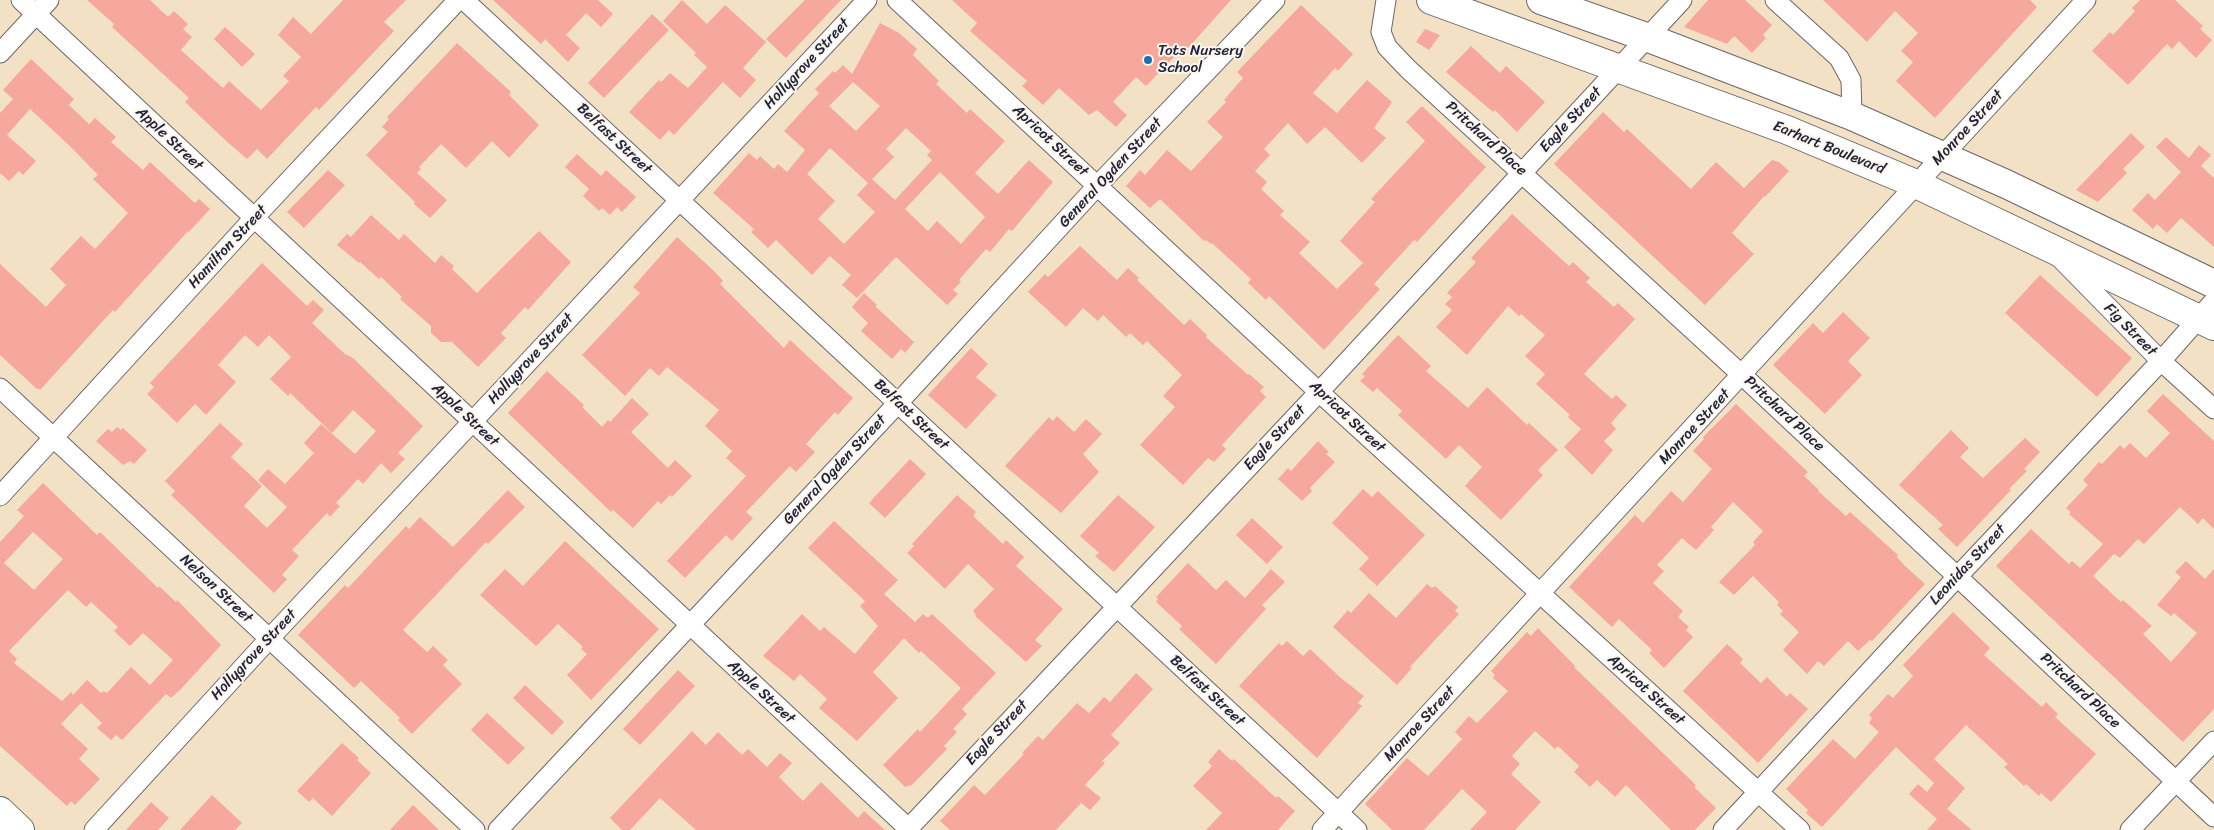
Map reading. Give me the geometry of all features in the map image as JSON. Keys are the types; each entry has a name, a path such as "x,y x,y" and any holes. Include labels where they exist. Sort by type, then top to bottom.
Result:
{"main road":[{"name":"Earhart Boulevard","path":"1431,0 1788,130 1916,184 2050,248 2209,315"},
{"path":"1541,0 1646,37 1852,116 1942,156 2214,284"},
{"path":"0,811 20,830"}],"street":[{"name":"Apple Street","path":"21,0 908,830"},
{"path":"0,53 50,0"},
{"name":"Hamilton Street","path":"0,496 254,218 458,0"},
{"name":"Belfast Street","path":"464,0 1357,830"},
{"name":"Hollygrove Street","path":"94,830 269,639 867,0"},
{"name":"Apricot Street","path":"896,0 1098,185 1319,392 1800,830"},
{"name":"General Ogden Street","path":"498,830 898,403 1098,185 1275,0"},
{"name":"Pritchard Place","path":"1386,0 1381,32 1387,47 1958,576 2214,817"},
{"name":"Eagle Street","path":"908,830 1116,606 1319,392 1682,0"},
{"path":"1775,0 1839,58 1851,80 1852,116"},
{"name":"Monroe Street","path":"1322,830 1742,376 2086,0"},
{"name":"Fig Street","path":"2050,248 2161,361 2214,409"},
{"name":"Leonidas Street","path":"1723,830 1958,576 2161,361 2209,315"},
{"name":"Nelson Street","path":"0,388 475,830"},
{"path":"2130,830 2214,741"}],"building":[{"path":"87,0 150,0 168,17 174,11 188,24 183,29 192,37 181,50 223,88 229,81 261,110 289,81 283,76 301,57 278,35 293,17 311,34 343,0 406,0 384,22 394,31 319,110 316,107 267,159 257,149 247,159 185,102 189,98 112,27 114,24"},
{"path":"493,0 598,0 613,14 601,27 586,13 566,35 580,48 568,62 545,39 541,44"},
{"path":"682,0 707,24 725,5 766,42 743,68 756,80 740,98 723,82 674,135 669,130 660,140 629,112 659,80 661,82 670,73 688,88 707,67 694,55 696,53 663,21"},
{"path":"805,0 841,0 786,58 766,39"},
{"path":"952,0 1231,0 1180,57 1177,54 1146,86 1136,77 1113,102 1127,115 1116,127 1097,110 1089,115 1059,88 1043,105 1022,86 1027,81 970,31 977,23"},
{"path":"1708,0 1745,0 1772,25 1763,35 1766,38 1752,53 1734,36 1727,44 1684,27"},
{"path":"1823,0 2030,0 2037,7 1935,118 1896,81 1913,62 1901,51 1918,33 1895,11 1867,42"},
{"path":"2140,0 2175,0 2203,26 2200,29 2212,40 2196,58 2179,41 2172,49 2167,44 2128,85 2092,51 2110,32 2113,35 2135,11 2132,8"},
{"path":"1301,5 1353,54 1338,71 1335,68 1313,93 1337,113 1367,80 1392,102 1374,128 1386,138 1362,163 1325,127 1307,144 1288,123 1264,149 1270,155 1255,171 1267,182 1261,189 1284,211 1280,215 1310,242 1299,253 1337,289 1363,263 1340,241 1375,202 1371,199 1425,141 1406,122 1422,106 1486,167 1417,242 1414,240 1374,284 1380,289 1324,350 1269,296 1266,300 1248,283 1251,279 1212,243 1204,241 1160,199 1150,208 1126,186 1140,170 1145,175 1167,150 1191,171 1223,137 1207,122 1226,102 1224,100 1243,78 1237,72"},
{"path":"652,14 669,30 604,98 588,83"},
{"path":"880,23 899,33 917,49 913,55 939,81 936,84 967,113 970,109 1005,141 975,173 998,194 1029,160 1053,182 1012,231 1009,229 990,252 986,249 959,280 961,282 953,290 958,294 947,305 896,257 857,298 842,285 851,275 830,256 812,275 776,240 768,248 751,232 754,229 713,193 749,153 757,160 760,156 774,169 778,164 787,172 805,150 784,131 819,93 815,89 833,71 835,73 843,65 852,74","holes":["853,82 880,106 856,131 829,106","906,128 931,151 927,155 932,160 895,200 872,179 894,157 886,149","830,148 868,183 857,195 875,212 844,244 818,219 835,201 807,174","940,172 985,217 961,244 937,221 928,231 905,209"]},
{"path":"225,27 255,54 242,67 214,39"},
{"path":"1425,29 1440,35 1429,50 1416,42"},
{"path":"457,43 511,92 509,95 539,125 509,158 492,141 466,168 441,144 419,167 421,169 417,173 447,200 430,218 366,155 388,132 382,127 389,119 387,117"},
{"path":"1471,46 1500,73 1506,66 1545,102 1517,132 1495,110 1493,112 1446,72"},
{"path":"31,59 74,99 69,105 89,124 95,118 116,137 111,142 143,170 150,162 195,203 199,199 210,209 115,312 113,310 40,390 0,355 0,264 46,307 66,285 50,269 81,236 95,249 128,213 93,179 98,175 30,109 7,135 36,161 23,175 19,171 9,181 0,173 0,113 13,99 3,90"},
{"path":"1603,112 1624,132 1627,129 1691,189 1716,162 1744,188 1772,160 1779,162 1789,171 1732,233 1754,254 1705,305 1554,164"},
{"path":"2131,133 2145,147 2123,169 2127,173 2098,202 2076,190"},
{"path":"2166,137 2189,158 2199,145 2211,155 2201,166 2214,178 2214,247 2181,218 2167,233 2157,224 2153,229 2132,210 2148,193 2155,200 2181,172 2156,147"},
{"path":"577,154 601,176 606,170 636,197 622,212 617,207 610,215 602,208 599,211 583,196 589,189 565,167"},
{"path":"328,170 345,185 304,228 287,212"},
{"path":"1512,214 1569,266 1573,262 1590,278 1586,282 1614,307 1618,303 1635,319 1584,374 1612,399 1616,395 1627,405 1611,423 1616,429 1604,441 1613,450 1592,475 1564,447 1581,429 1568,417 1570,415 1536,384 1545,374 1525,356 1545,335 1521,314 1519,316 1508,306 1467,355 1436,327 1452,310 1445,304 1452,297 1447,293 1476,262 1471,258"},
{"path":"371,215 399,240 404,234 435,263 441,255 454,266 452,269 477,293 539,231 571,262 528,310 525,307 501,333 506,338 478,367 452,342 441,342 431,333 431,326 400,299 402,297 381,277 379,279 337,245 347,234 351,237"},
{"path":"677,237 715,272 723,281 720,284 784,348 790,340 853,398 838,415 835,412 806,444 815,452 796,472 790,466 746,512 753,518 732,541 726,535 685,578 667,561 746,476 726,458 732,451 705,426 719,410 667,367 659,376 650,368 625,396 582,355 640,293 633,287"},
{"path":"1080,246 1117,280 1128,268 1139,278 1137,280 1184,325 1190,319 1207,335 1206,337 1264,387 1260,391 1266,397 1222,445 1226,449 1214,462 1208,458 1183,485 1140,445 1175,407 1163,396 1182,375 1147,341 1143,345 1130,333 1126,337 1103,315 1098,321 1083,308 1066,327 1028,292 1045,274 1048,277"},
{"path":"262,263 307,306 313,300 324,310 312,323 345,354 353,358 423,426 398,453 405,459 391,473 381,463 363,484 358,479 336,503 340,506 330,517 327,513 292,550 299,556 282,575 287,579 274,593 171,495 175,491 165,481 220,423 243,444 231,457 262,486 244,506 267,528 287,507 258,480 268,469 285,484 314,453 304,443 321,424 355,454 376,431 353,410 332,433 290,393 288,396 270,379 291,357 269,335 258,347 245,335 218,365 236,382 206,415 195,404 177,423 147,394 154,387 150,383"},
{"path":"2040,275 2132,358 2097,397 2005,313"},
{"path":"864,293 877,305 875,306 914,342 905,353 901,349 892,359 861,331 868,323 852,307"},
{"path":"1843,312 1870,338 1848,361 1862,375 1825,414 1773,365 1813,323 1823,333"},
{"path":"1398,335 1431,366 1426,371 1468,408 1487,387 1527,425 1529,423 1558,450 1538,470 1543,475 1501,520 1465,486 1482,467 1459,445 1446,459 1398,415 1402,411 1377,388 1373,392 1360,381 1365,376 1362,374"},
{"path":"971,348 988,364 976,377 997,395 966,429 928,395"},
{"path":"547,371 584,405 582,407 602,427 608,420 610,422 632,398 649,414 631,432 668,468 675,460 692,476 672,497 670,495 661,504 658,501 633,528 613,510 611,512 508,413"},
{"path":"2163,394 2214,441 2214,529 2203,518 2198,524 2180,507 2144,544 2138,539 2120,558 2114,554 2093,576 2121,602 2123,600 2152,626 2143,634 2171,662 2197,633 2174,613 2171,616 2157,605 2181,577 2175,572 2186,561 2205,579 2214,569 2214,709 2183,742 1996,566 2031,529 2069,564 2072,561 2080,568 2103,544 2069,514 2071,512 2066,508 2088,485 2083,480 2099,462 2102,464 2120,445 2124,449 2130,443 2146,458 2170,433 2147,411"},
{"path":"1736,404 1808,472 1804,476 1818,491 1846,516 1850,512 1898,555 1897,557 1904,565 1925,584 1872,641 1870,640 1858,651 1848,641 1824,666 1818,661 1807,674 1783,650 1799,632 1780,614 1783,611 1777,605 1779,602 1753,576 1734,595 1719,582 1755,545 1753,542 1763,531 1733,502 1711,527 1714,530 1696,550 1682,538 1657,565 1664,571 1653,583 1683,611 1678,617 1689,627 1686,630 1693,637 1664,668 1649,653 1652,650 1619,619 1612,627 1569,587 1635,515 1643,523 1671,491 1683,502 1712,469 1693,451 1704,439 1703,437"},
{"path":"1057,416 1074,432 1086,419 1102,434 1083,454 1099,472 1061,513 1005,466 1049,417 1053,421"},
{"path":"117,427 121,430 123,428 147,450 134,464 130,461 123,465 96,441 108,429 112,432"},
{"path":"1951,430 1969,448 1960,457 1983,478 2025,438 2040,452 2024,469 2027,471 2009,489 2011,490 1957,547 1938,529 1943,525 1899,485"},
{"path":"1318,441 1329,452 1326,454 1335,462 1310,488 1312,491 1302,501 1278,479 1288,468 1291,471"},
{"path":"910,459 926,474 885,518 869,503"},
{"path":"43,483 97,535 100,532 158,588 159,586 176,602 177,600 221,645 182,688 171,698 166,694 122,740 116,735 111,740 97,728 102,723 81,703 61,724 88,749 79,759 100,779 75,805 71,801 67,806 0,746 0,542 24,516 17,510","holes":["33,532 63,559 34,590 4,563","68,590 86,607 91,602 118,627 114,631 130,646 143,633 173,660 150,685 131,667 107,693 104,691 101,693 87,680 73,695 71,692 62,701 14,663 17,659 9,651"]},
{"path":"1363,489 1372,497 1378,491 1425,535 1377,586 1359,569 1369,558 1332,523"},
{"path":"508,490 525,507 488,544 486,542 403,630 427,652 433,646 448,660 443,665 462,684 412,734 398,720 400,718 361,681 354,688 298,635 345,585 348,588 406,526 409,529 420,517 453,547"},
{"path":"957,495 976,512 973,516 1003,544 1006,540 1024,557 1016,566 1063,609 1035,640 1042,646 1026,662 975,616 973,611 994,589 968,564 945,589 907,553 914,546 912,544"},
{"path":"1118,495 1155,527 1114,572 1095,556 1099,553 1080,536"},
{"path":"1252,518 1283,547 1267,564 1236,535"},
{"path":"834,521 898,580 884,594 915,622 923,614 928,618 932,614 996,673 962,709 967,714 953,729 957,732 944,746 947,749 912,785 905,787 883,765 918,729 920,732 961,688 921,651 919,653 904,638 873,672 898,698 857,741 819,708 827,699 800,674 794,681 763,656 802,614 820,631 824,627 855,654 878,626 860,606 865,601 808,548"},
{"path":"565,541 659,629 591,700 567,675 587,654 581,649 583,647 558,624 536,646 480,595 505,569 523,586"},
{"path":"1188,563 1216,590 1226,580 1245,598 1271,569 1285,582 1262,605 1266,609 1216,664 1179,629 1182,626 1156,602 1158,599 1156,597"},
{"path":"1427,584 1432,588 1435,586 1458,607 1455,611 1459,614 1410,667 1412,668 1397,685 1333,627 1348,610 1351,613 1369,593 1396,618"},
{"path":"1953,612 1990,648 1984,655 2042,707 2046,702 2058,714 2055,717 2096,754 2051,802 2041,793 2039,796 2026,784 2024,786 2004,767 2008,764 1966,725 1934,759 1965,788 1947,809 1972,830 1927,830 1937,819 1909,794 1918,784 1927,792 1934,783 1896,747 1822,827 1806,813 1808,810 1786,789 1833,739 1855,759 1879,732 1869,723 1872,718 1869,715 1888,694 1893,698 1913,676 1903,665"},
{"path":"1538,628 1574,667 1696,785 1694,787 1716,808 1695,830 1671,830 1626,785 1615,797 1597,780 1590,787 1574,772 1579,766 1558,746 1555,749 1535,731 1512,756 1520,764 1511,774 1541,802 1515,830 1470,830 1487,812 1462,789 1424,830 1392,830 1365,804 1407,758 1428,776 1462,739 1455,732 1469,716 1477,723 1508,691 1493,678 1495,675 1491,671 1527,632 1531,636"},
{"path":"1287,641 1303,656 1310,649 1342,679 1364,696 1358,703 1362,706 1317,758 1239,686 1279,643 1282,646"},
{"path":"1727,644 1743,659 1740,663 1761,683 1767,677 1787,697 1790,693 1808,709 1758,763 1683,691"},
{"path":"678,670 695,686 640,745 623,729"},
{"path":"1136,673 1153,689 1111,735 1120,743 1102,761 1105,763 1085,785 1101,798 1090,810 1081,803 1056,830 950,830 940,821 974,785 985,795 1024,754 1022,753 1038,736 1043,740 1077,703 1089,713 1104,697 1110,702"},
{"path":"525,685 564,722 552,735 513,698"},
{"path":"487,713 525,748 508,765 471,730"},
{"path":"692,731 706,745 718,732 742,755 748,749 767,767 780,753 792,763 779,777 803,801 821,782 858,818 864,811 885,830 696,830 660,798 630,830 622,830 610,818"},
{"path":"342,743 359,758 357,760 371,773 332,816 313,798 309,802 297,791"},
{"path":"1219,749 1232,761 1234,759 1276,798 1278,796 1295,811 1278,830 1206,830 1222,813 1193,786 1212,766 1208,762"},
{"path":"212,795 242,823 235,830 180,830"},
{"path":"151,802 169,818 158,830 126,830"},
{"path":"413,805 439,830 390,830"}],"place":[{"name":"Tots Nursery School","path":"1148,60"}]}
